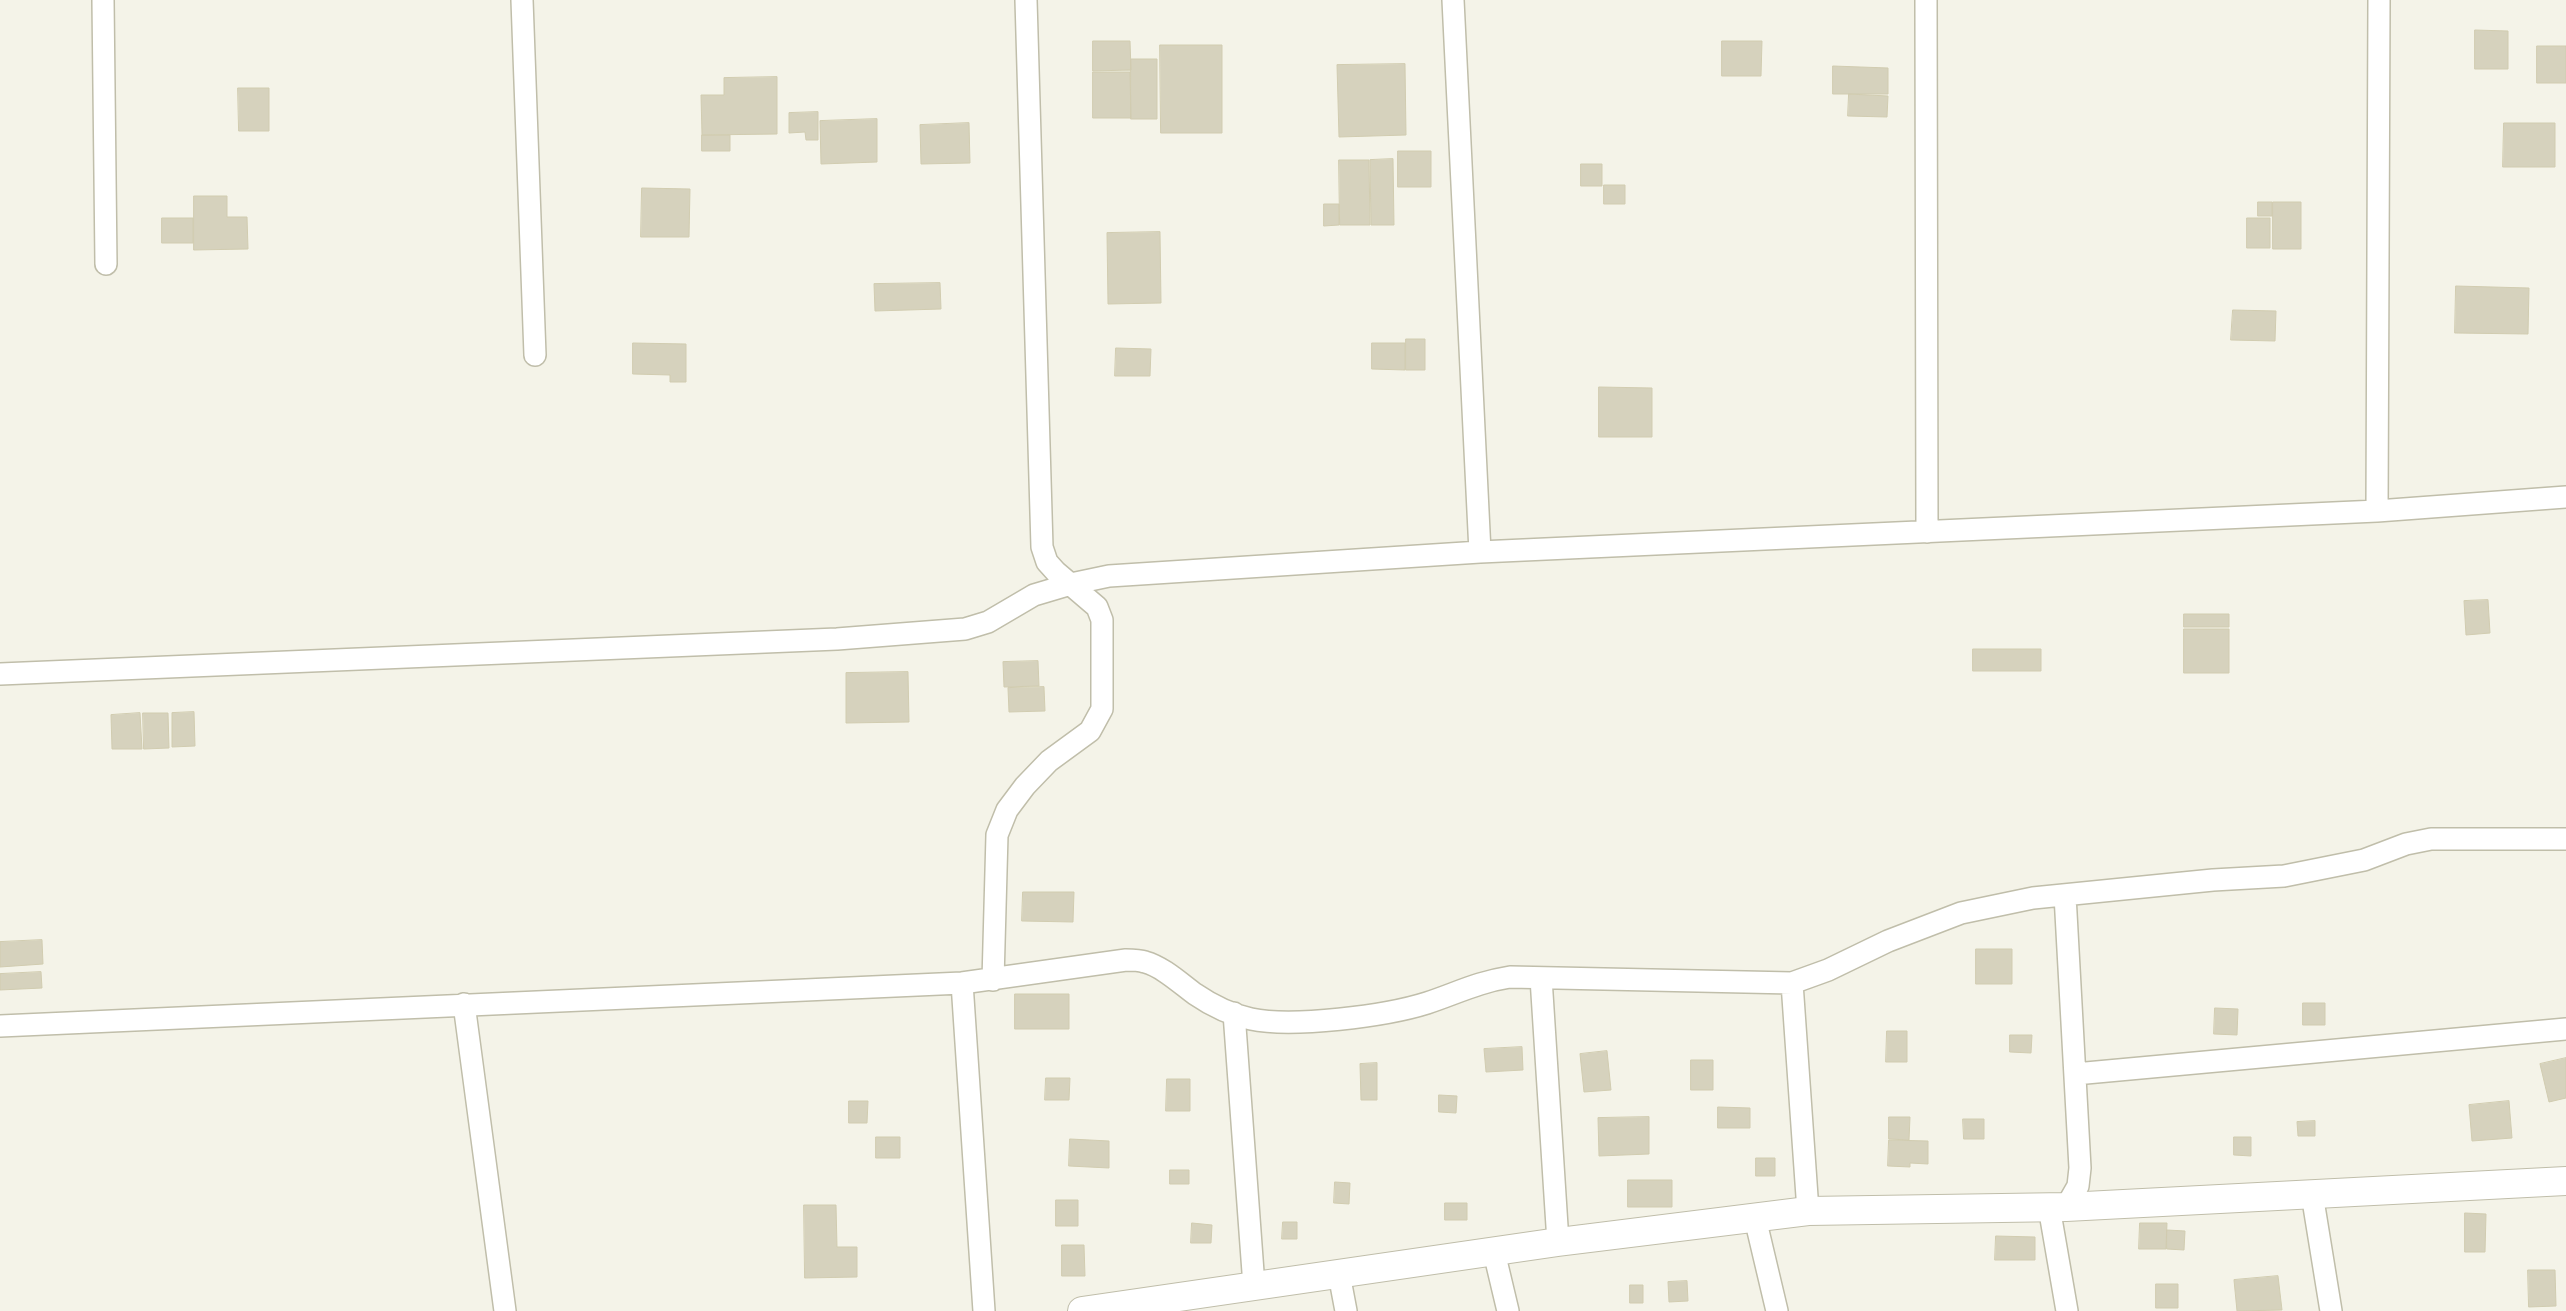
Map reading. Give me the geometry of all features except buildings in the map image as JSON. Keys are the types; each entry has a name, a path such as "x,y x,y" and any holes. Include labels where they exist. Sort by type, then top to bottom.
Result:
{"street":[{"path":"1082,1311 1558,1242 1808,1211 2058,1207 2566,1181"}],"lane":[{"path":"103,0 106,264"},
{"path":"522,0 535,356"},
{"path":"993,980 997,835 1007,810 1025,786 1049,761 1090,731 1102,709 1102,620 1097,606 1047,562 1042,548 1026,0"},
{"path":"1453,0 1480,552"},
{"path":"1926,0 1928,532"},
{"path":"2377,511 2379,0"},
{"path":"0,674 836,639 965,629 988,622 1034,595 1071,584 1109,576 1480,552 2377,511 2566,497"},
{"path":"0,1026 962,983 1126,960 1145,962 1162,970 1198,996 1251,1019 1311,1022 1378,1013 1426,1003 1484,981 1510,977 1792,983 1828,970 1888,941 1961,913 2033,898 2213,880 2284,876 2355,862 2406,844 2431,839 2566,840"},
{"path":"2065,895 2080,1168 2078,1186 2058,1207 2067,1311"},
{"path":"1541,978 1558,1242"},
{"path":"962,983 984,1311"},
{"path":"1792,983 1808,1211"},
{"path":"464,1004 505,1311"},
{"path":"1234,1013 1254,1286"},
{"path":"2075,1074 2566,1029"},
{"path":"2312,1194 2331,1311"},
{"path":"1755,1218 1777,1311"},
{"path":"1494,1252 1508,1311"},
{"path":"1339,1274 1346,1311"}]}
